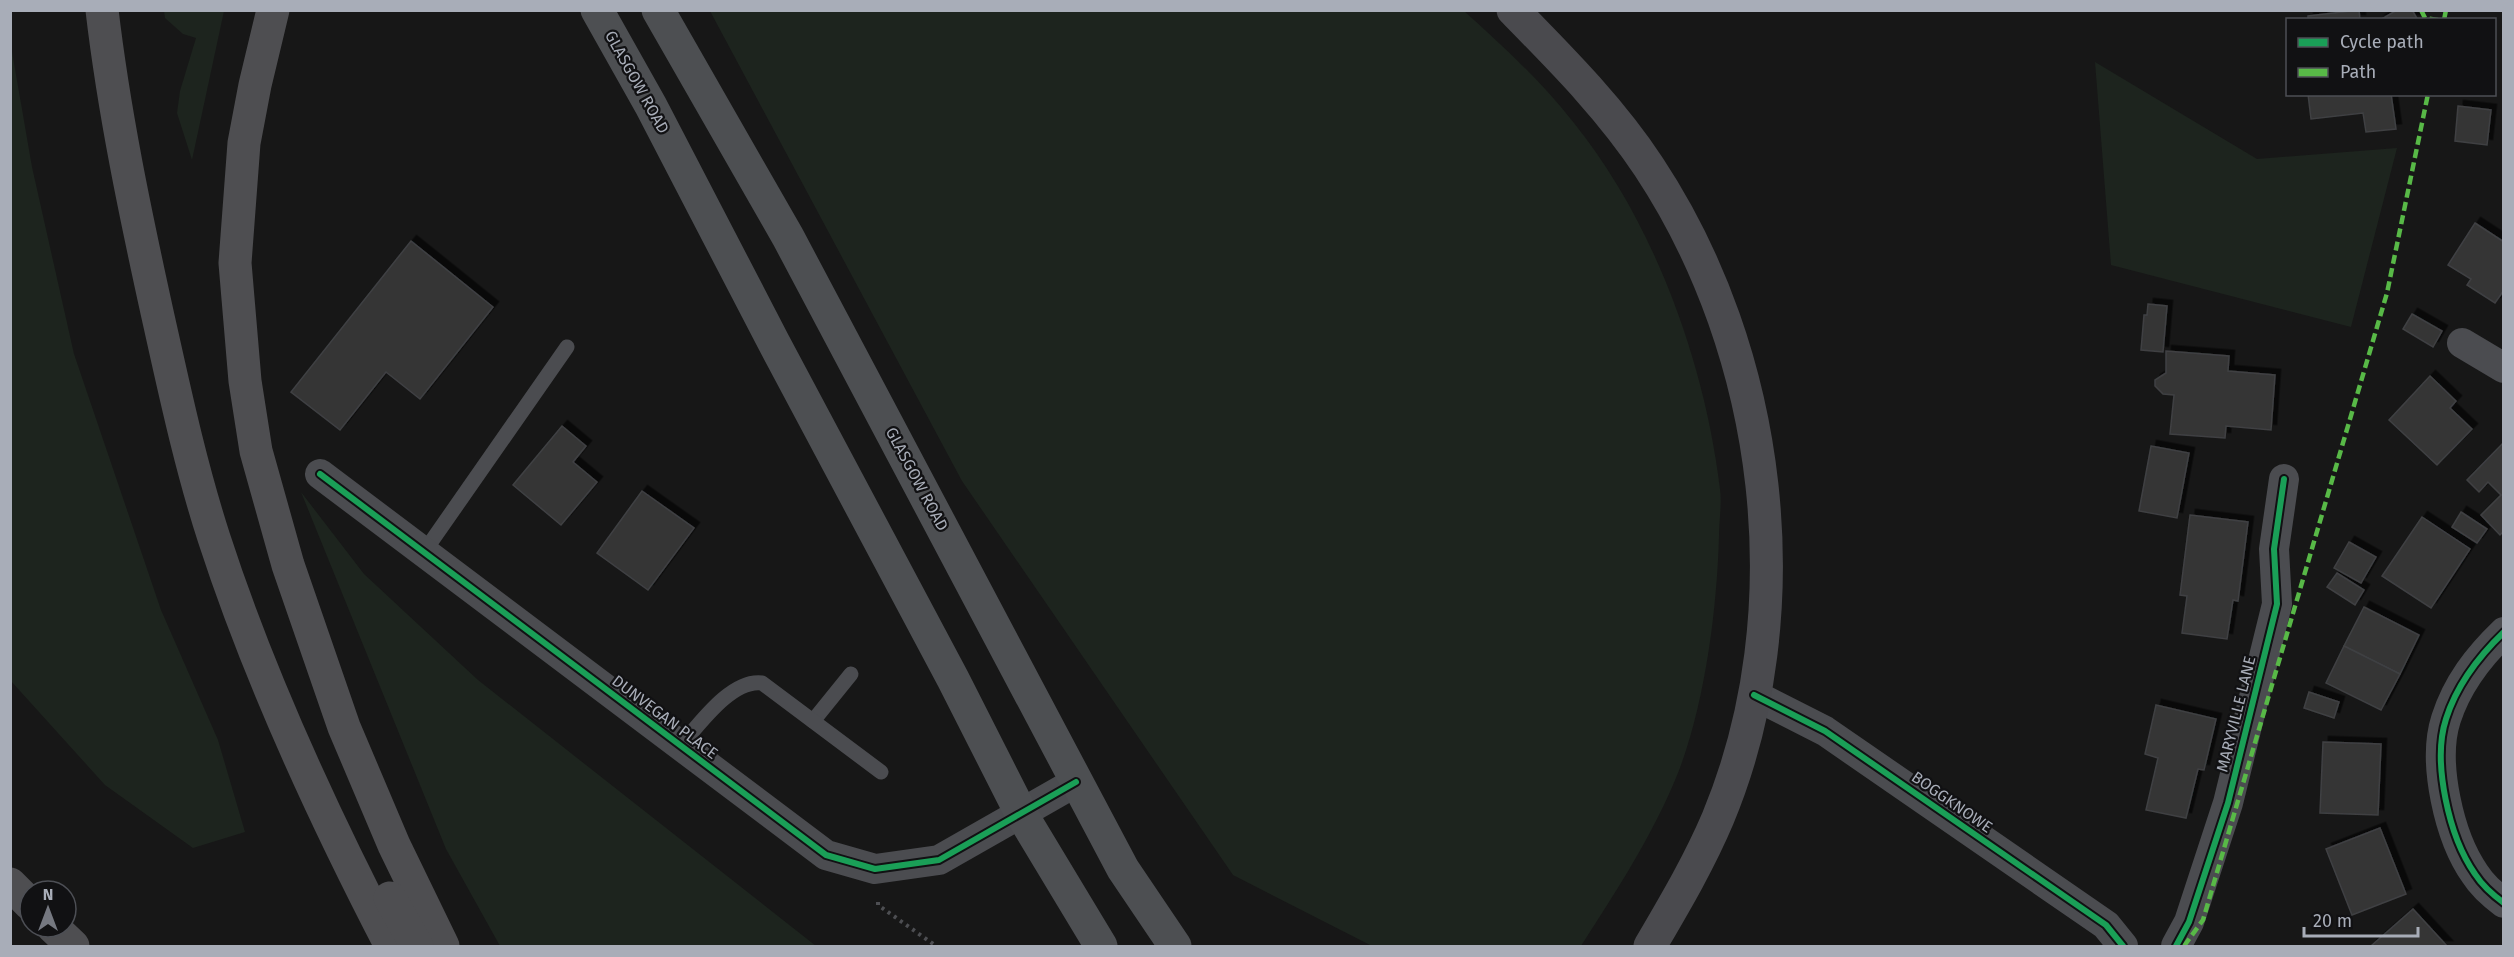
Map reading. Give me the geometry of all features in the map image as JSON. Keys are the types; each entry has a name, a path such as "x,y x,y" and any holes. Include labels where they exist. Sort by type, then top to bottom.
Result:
{"highway":[{"path":"102,10 111,82 141,238 190,458 215,540 269,685 363,892 391,946"},
{"path":"273,10 244,143 236,252 239,324 256,451 288,565 344,727 394,845 443,946"},
{"path":"141,238 231,524 301,714 382,883 417,946"}],"main road":[{"name":"GLASGOW ROAD","path":"597,10 651,106 773,341 954,679 1022,815 1101,946"},
{"name":"GLASGOW ROAD","path":"658,10 788,237 1123,869 1175,946"},
{"path":"1513,10 1564,61 1649,167 1684,230 1714,292 1746,397 1761,479 1766,545 1764,625 1754,695 1742,747 1718,817 1684,888 1650,946"}],"street":[{"path":"2462,343 2504,368"},
{"name":"DUNVEGAN PLACE","path":"320,474 826,855 875,869 939,860 1022,815 1076,782"},
{"name":"MARYVILLE LANE","path":"2176,946 2189,922 2228,803 2277,604 2274,549 2284,479"},
{"path":"2504,632 2480,655 2455,695 2445,722 2441,761 2447,806 2460,844 2475,874 2504,903"},
{"name":"BOGGKNOWE","path":"1754,695 1825,731 2106,925 2123,946"}],"lane":[{"path":"424,552 567,347"},
{"path":"813,721 851,674"},
{"path":"681,746 724,699 753,682 762,683 881,772"}],"path":[{"path":"875,869 878,906 936,946"}],"shaded area":[{"path":"164,11 224,11 192,160 177,113 180,91 196,38 183,34 165,18"},
{"path":"710,11 1464,11 1535,78 1574,123 1603,162 1651,249 1688,344 1702,393 1713,441 1721,495 1716,594 1708,656 1696,717 1687,746 1668,796 1646,840 1581,946 1372,946 1233,875 962,481"},
{"path":"10,40 32,167 74,354 161,610 218,740 245,832 193,848 105,785 11,681"},
{"path":"2095,62 2257,159 2397,148 2351,327 2111,265"},
{"path":"301,492 364,574 478,680 816,946 500,946 446,849"}],"building":[{"path":"2359,10 2360,18 2308,18 2308,16"},
{"path":"2397,10 2412,10 2417,18 2383,18"},
{"path":"2308,96 2391,96 2396,129 2366,132 2363,113 2311,119"},
{"path":"2458,106 2491,110 2487,145 2455,141"},
{"path":"2475,223 2504,242 2504,290 2495,303 2467,285 2471,279 2448,265"},
{"path":"411,241 493,307 420,399 386,372 340,430 291,392"},
{"path":"2148,304 2167,306 2163,352 2141,350 2144,315 2147,315"},
{"path":"2412,314 2442,331 2433,347 2403,329"},
{"path":"2166,351 2229,356 2228,371 2275,375 2271,430 2226,426 2225,438 2170,434 2174,395 2163,394 2155,386 2155,380 2166,373"},
{"path":"2430,376 2456,401 2450,408 2472,429 2437,465 2389,420"},
{"path":"562,426 586,446 573,462 597,482 561,525 513,485"},
{"path":"2504,442 2504,531 2500,535 2481,515 2501,495 2488,482 2479,492 2467,480"},
{"path":"2151,446 2189,453 2177,518 2139,511"},
{"path":"642,491 694,528 648,590 597,553"},
{"path":"2461,512 2487,529 2477,543 2452,527"},
{"path":"2190,515 2248,522 2238,601 2233,600 2227,639 2182,633 2187,596 2180,595"},
{"path":"2422,517 2470,549 2431,608 2382,576"},
{"path":"2349,542 2376,557 2361,583 2334,568"},
{"path":"2337,573 2364,590 2355,605 2327,587"},
{"path":"2364,607 2419,635 2400,674 2344,646"},
{"path":"2344,646 2400,674 2381,710 2326,683"},
{"path":"2309,692 2339,702 2334,718 2304,708"},
{"path":"2156,705 2216,719 2204,770 2198,769 2186,818 2146,810 2158,758 2145,754"},
{"path":"2323,742 2381,744 2378,815 2320,813"},
{"path":"2380,828 2406,894 2352,915 2326,849"},
{"path":"2413,909 2447,946 2371,946"}],"marked path":[{"path":"2421,10 2425,18"},
{"path":"2444,18 2446,10"},
{"path":"2184,946 2203,920 2387,293 2428,96"}],"cycle path":[{"path":"320,474 826,855 875,869 939,860 1076,782"},
{"path":"2176,946 2189,922 2228,803 2277,604 2274,549 2284,479"},
{"path":"2504,632 2477,661 2456,694 2446,719 2441,756 2446,799 2458,840 2478,878 2504,903"},
{"path":"1754,695 1825,731 2106,925 2123,946"}]}
